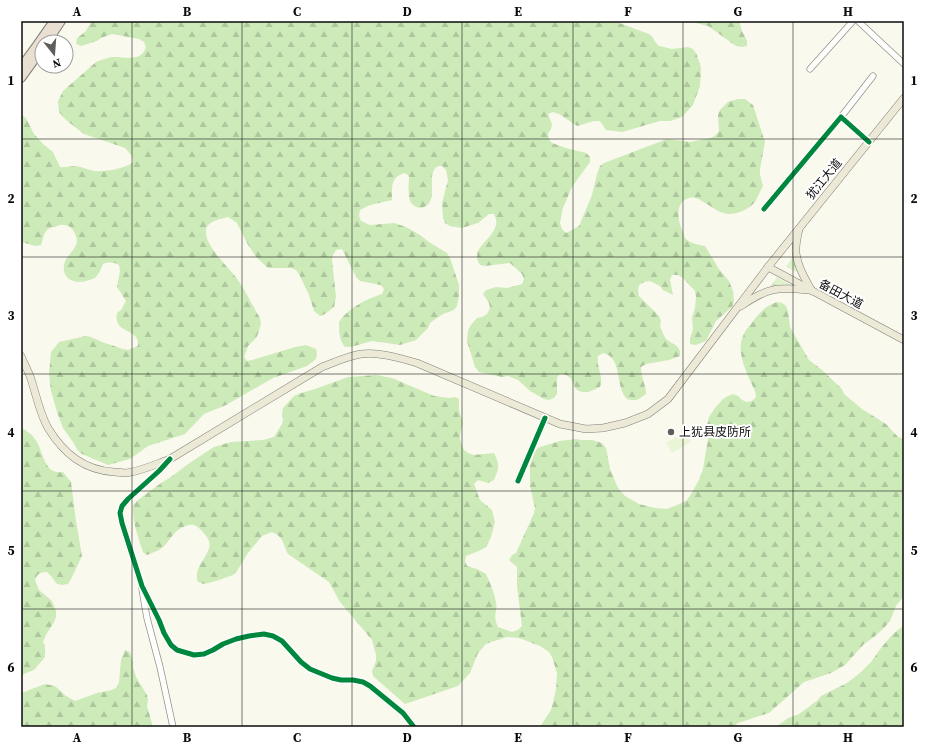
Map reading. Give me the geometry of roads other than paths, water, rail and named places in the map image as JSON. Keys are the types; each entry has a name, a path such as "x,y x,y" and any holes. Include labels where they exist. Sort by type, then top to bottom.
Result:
{"highway":[{"path":"21,67 54,21"},
{"path":"52,34 61,21"},
{"path":"21,78 34,60"}],"main road":[{"name":"犹江大道","path":"21,356 30,376 40,409 48,427 62,447 78,461 94,469 110,472 126,473 148,468 170,459 322,367 361,354 394,356 417,363 560,424 586,429 603,428 625,423 648,414 668,399 768,267 904,97"},
{"path":"799,229 796,250 804,276 812,291"},
{"name":"备田大道","path":"768,267 904,340"},
{"path":"736,309 767,291 779,288 793,288 812,291"}],"street":[{"path":"810,69 853,21"},
{"path":"858,21 904,64"},
{"path":"764,209 841,117 873,76"},
{"path":"841,117 869,142"},
{"path":"518,481 545,418"},
{"path":"170,459 128,499 122,506 120,513 142,586 171,645 177,650 194,655 204,654 236,639 264,634 273,636 282,642 301,662 310,669 332,678 363,682 370,686 403,713 414,727"},
{"path":"142,586 147,618 160,667 173,727"}],"place":[{"name":"上犹县皮防所","path":"671,432"}]}
